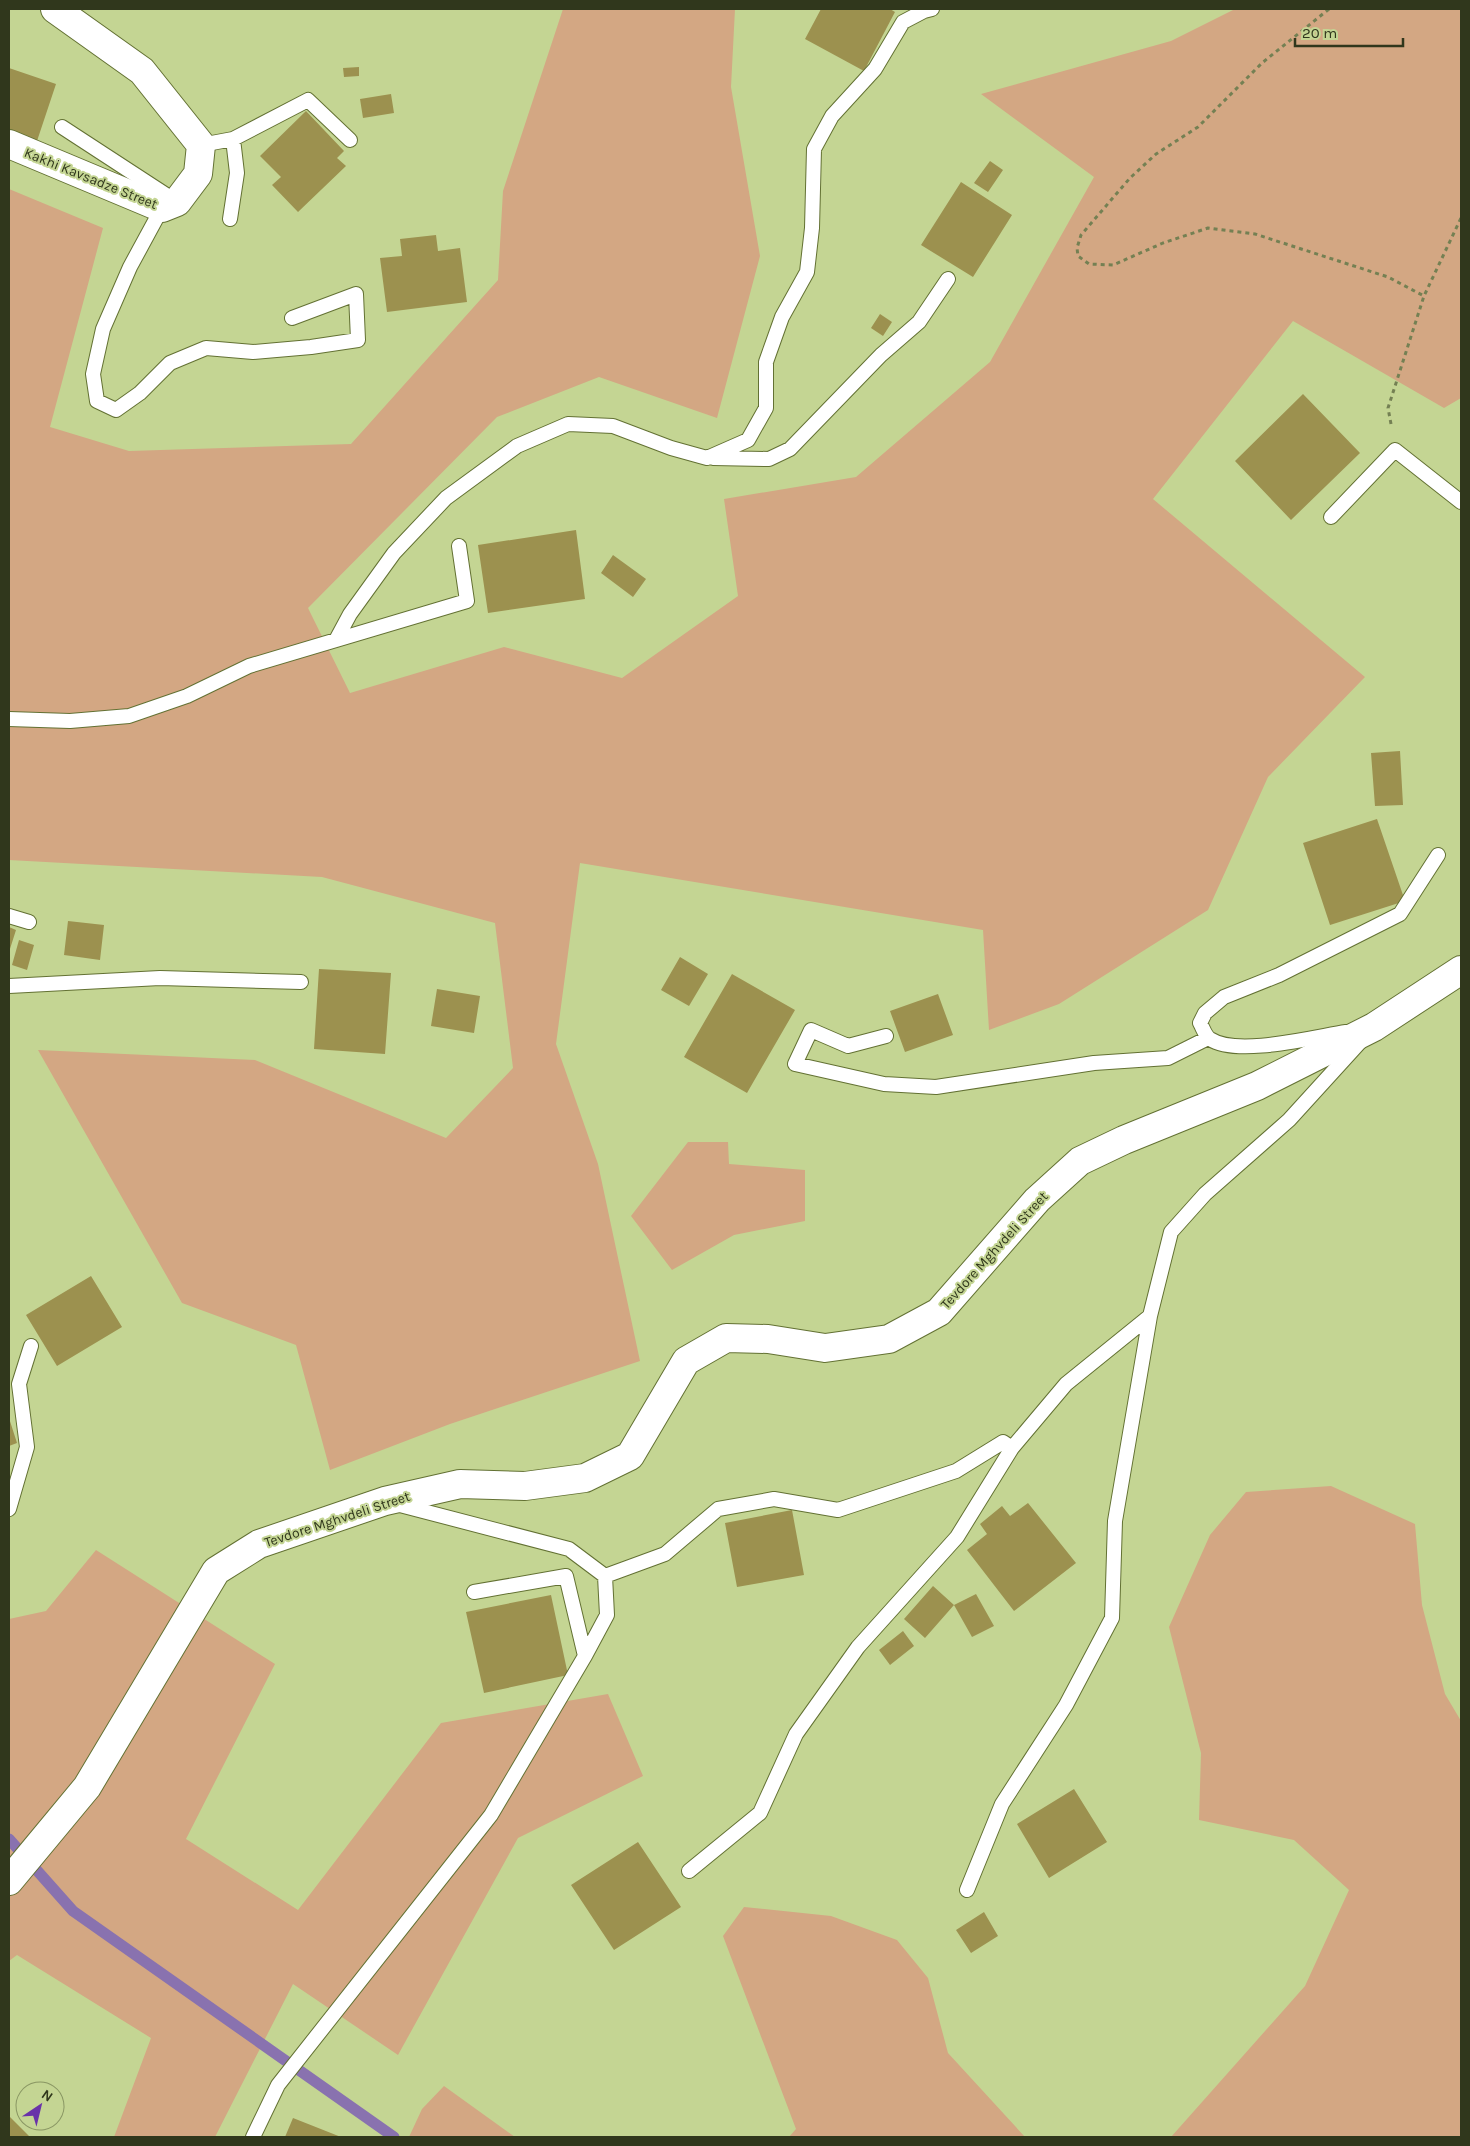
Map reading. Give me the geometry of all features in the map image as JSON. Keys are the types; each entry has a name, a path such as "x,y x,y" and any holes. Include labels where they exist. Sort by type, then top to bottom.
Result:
{"street":[{"path":"55,9 142,70 201,144"},
{"name":"Kakhi Kavsadze Street","path":"9,144 169,205 198,174 201,144"},
{"name":"Tevdore Mghvdeli Street","path":"9,1882 87,1787 216,1571 259,1544 385,1500 460,1484 524,1486 585,1478 630,1456 686,1361 726,1338 768,1339 825,1348 889,1339 939,1312 1037,1200 1080,1161 1124,1140 1257,1086 1374,1027 1461,970"}],"lane":[{"path":"707,458 748,440 766,408 766,362 782,317 807,272 812,228 814,149 832,116 875,69 903,22 932,9"},
{"path":"201,144 233,139 308,100 350,140"},
{"path":"62,126 169,205 130,267 103,329 93,374 97,401 116,410 140,393 170,363 206,348 253,352 311,347 358,340 356,294 292,318"},
{"path":"230,219 237,173 233,139"},
{"path":"336,640 350,614 394,554 446,498 517,446 568,424 613,426 671,448 707,458 769,459 790,449 881,355 918,322 948,279"},
{"path":"1331,517 1395,450 1461,502"},
{"path":"9,719 70,721 129,716 187,696 249,666 466,601 459,546"},
{"path":"1374,1027 1269,1045 1225,1046 1208,1038 1200,1023 1205,1013 1224,997 1279,975 1400,914 1438,855"},
{"path":"9,916 30,922"},
{"path":"9,986 160,978 301,982"},
{"path":"967,1890 1002,1804 1066,1705 1112,1618 1115,1521 1150,1316 1171,1232 1205,1194 1289,1120 1374,1027"},
{"path":"886,1036 848,1046 811,1030 794,1064 884,1084 936,1087 1094,1063 1168,1058 1208,1038"},
{"path":"689,1871 760,1812 796,1734 858,1648 957,1537 1012,1448 1066,1384 1150,1316"},
{"path":"9,1509 28,1447 19,1384 30,1346"},
{"path":"605,1576 665,1554 718,1509 774,1499 838,1510 956,1472 1003,1442 1012,1448"},
{"path":"385,1500 569,1548 605,1576"},
{"path":"474,1592 566,1576 585,1656"},
{"path":"253,2137 278,2086 492,1815 585,1656 606,1615 605,1576"}],"path":[{"path":"1329,9 1262,62 1198,127 1156,154 1130,178 1081,235 1077,248 1078,256 1089,264 1113,265 1208,228 1263,237 1388,277 1424,296"},
{"path":"1395,450 1388,408 1424,296 1461,218"}],"shaded area":[{"path":"563,9 735,9 731,87 760,256 717,418 599,377 497,417 308,608 350,693 504,647 622,678 738,596 724,499 856,477 990,362 1094,177 981,94 1171,41 1235,9 1461,9 1461,398 1444,408 1293,321 1153,499 1365,677 1268,777 1208,910 1059,1004 989,1030 983,930 580,863 556,1044 598,1164 640,1361 450,1424 330,1470 296,1345 182,1303 38,1050 255,1060 446,1138 513,1068 495,923 322,877 9,860 9,189 103,228 50,427 129,451 351,444 498,280 503,191"},
{"path":"688,1142 728,1142 729,1164 805,1170 805,1221 734,1235 672,1270 631,1216"},
{"path":"1331,1486 1415,1524 1422,1605 1445,1694 1461,1721 1461,2137 1171,2137 1305,1986 1349,1890 1294,1840 1199,1820 1201,1753 1169,1627 1210,1535 1246,1492"},
{"path":"96,1550 275,1664 186,1839 298,1910 441,1723 608,1694 643,1776 518,1838 398,2055 293,1984 215,2137 114,2137 151,2038 17,1955 9,1961 9,1619 46,1611"},
{"path":"744,1907 831,1916 897,1940 928,1978 948,2053 1025,2137 789,2137 796,2129 723,1936"},
{"path":"444,2086 515,2137 409,2137 422,2109"}],"building":[{"path":"821,9 890,9 895,12 864,71 805,39"},
{"path":"359,67 359,76 344,77 343,68"},
{"path":"9,68 56,84 36,144 9,135"},
{"path":"391,94 394,113 363,118 360,99"},
{"path":"306,111 344,151 337,158 346,166 298,212 272,185 281,177 260,156"},
{"path":"990,161 1003,170 988,192 974,183"},
{"path":"961,182 1012,215 973,277 921,245"},
{"path":"436,235 438,251 460,248 467,302 387,312 380,258 402,256 400,239"},
{"path":"880,314 892,322 883,336 871,328"},
{"path":"1303,394 1360,453 1291,520 1235,461"},
{"path":"576,530 585,599 488,613 478,545"},
{"path":"613,555 646,579 633,597 601,573"},
{"path":"1400,751 1403,805 1375,806 1371,753"},
{"path":"1377,819 1405,901 1330,925 1303,843"},
{"path":"68,921 104,925 100,960 64,955"},
{"path":"9,927 16,930 9,952"},
{"path":"19,940 34,945 27,970 12,965"},
{"path":"680,957 708,974 689,1006 661,990"},
{"path":"319,969 391,973 385,1054 314,1049"},
{"path":"732,974 795,1010 747,1093 684,1057"},
{"path":"437,989 480,996 474,1033 431,1026"},
{"path":"938,994 953,1035 905,1052 890,1011"},
{"path":"91,1276 122,1327 57,1366 26,1315"},
{"path":"9,1418 17,1443 9,1446"},
{"path":"1028,1503 1076,1563 1014,1611 967,1550 987,1534 980,1524 1002,1506 1010,1516"},
{"path":"792,1510 804,1575 737,1587 725,1523"},
{"path":"933,1586 954,1605 925,1638 904,1619"},
{"path":"976,1594 994,1626 972,1637 954,1605"},
{"path":"551,1595 568,1675 484,1693 466,1612"},
{"path":"903,1631 914,1646 890,1665 879,1650"},
{"path":"1074,1789 1107,1842 1049,1878 1017,1824"},
{"path":"638,1842 681,1907 614,1950 571,1885"},
{"path":"984,1912 998,1936 971,1953 956,1930"},
{"path":"9,2116 15,2122 15,2131 24,2131 30,2137 9,2137"},
{"path":"293,2118 341,2137 285,2137"}],"waterway":[{"path":"9,1839 73,1911 394,2137"}]}
